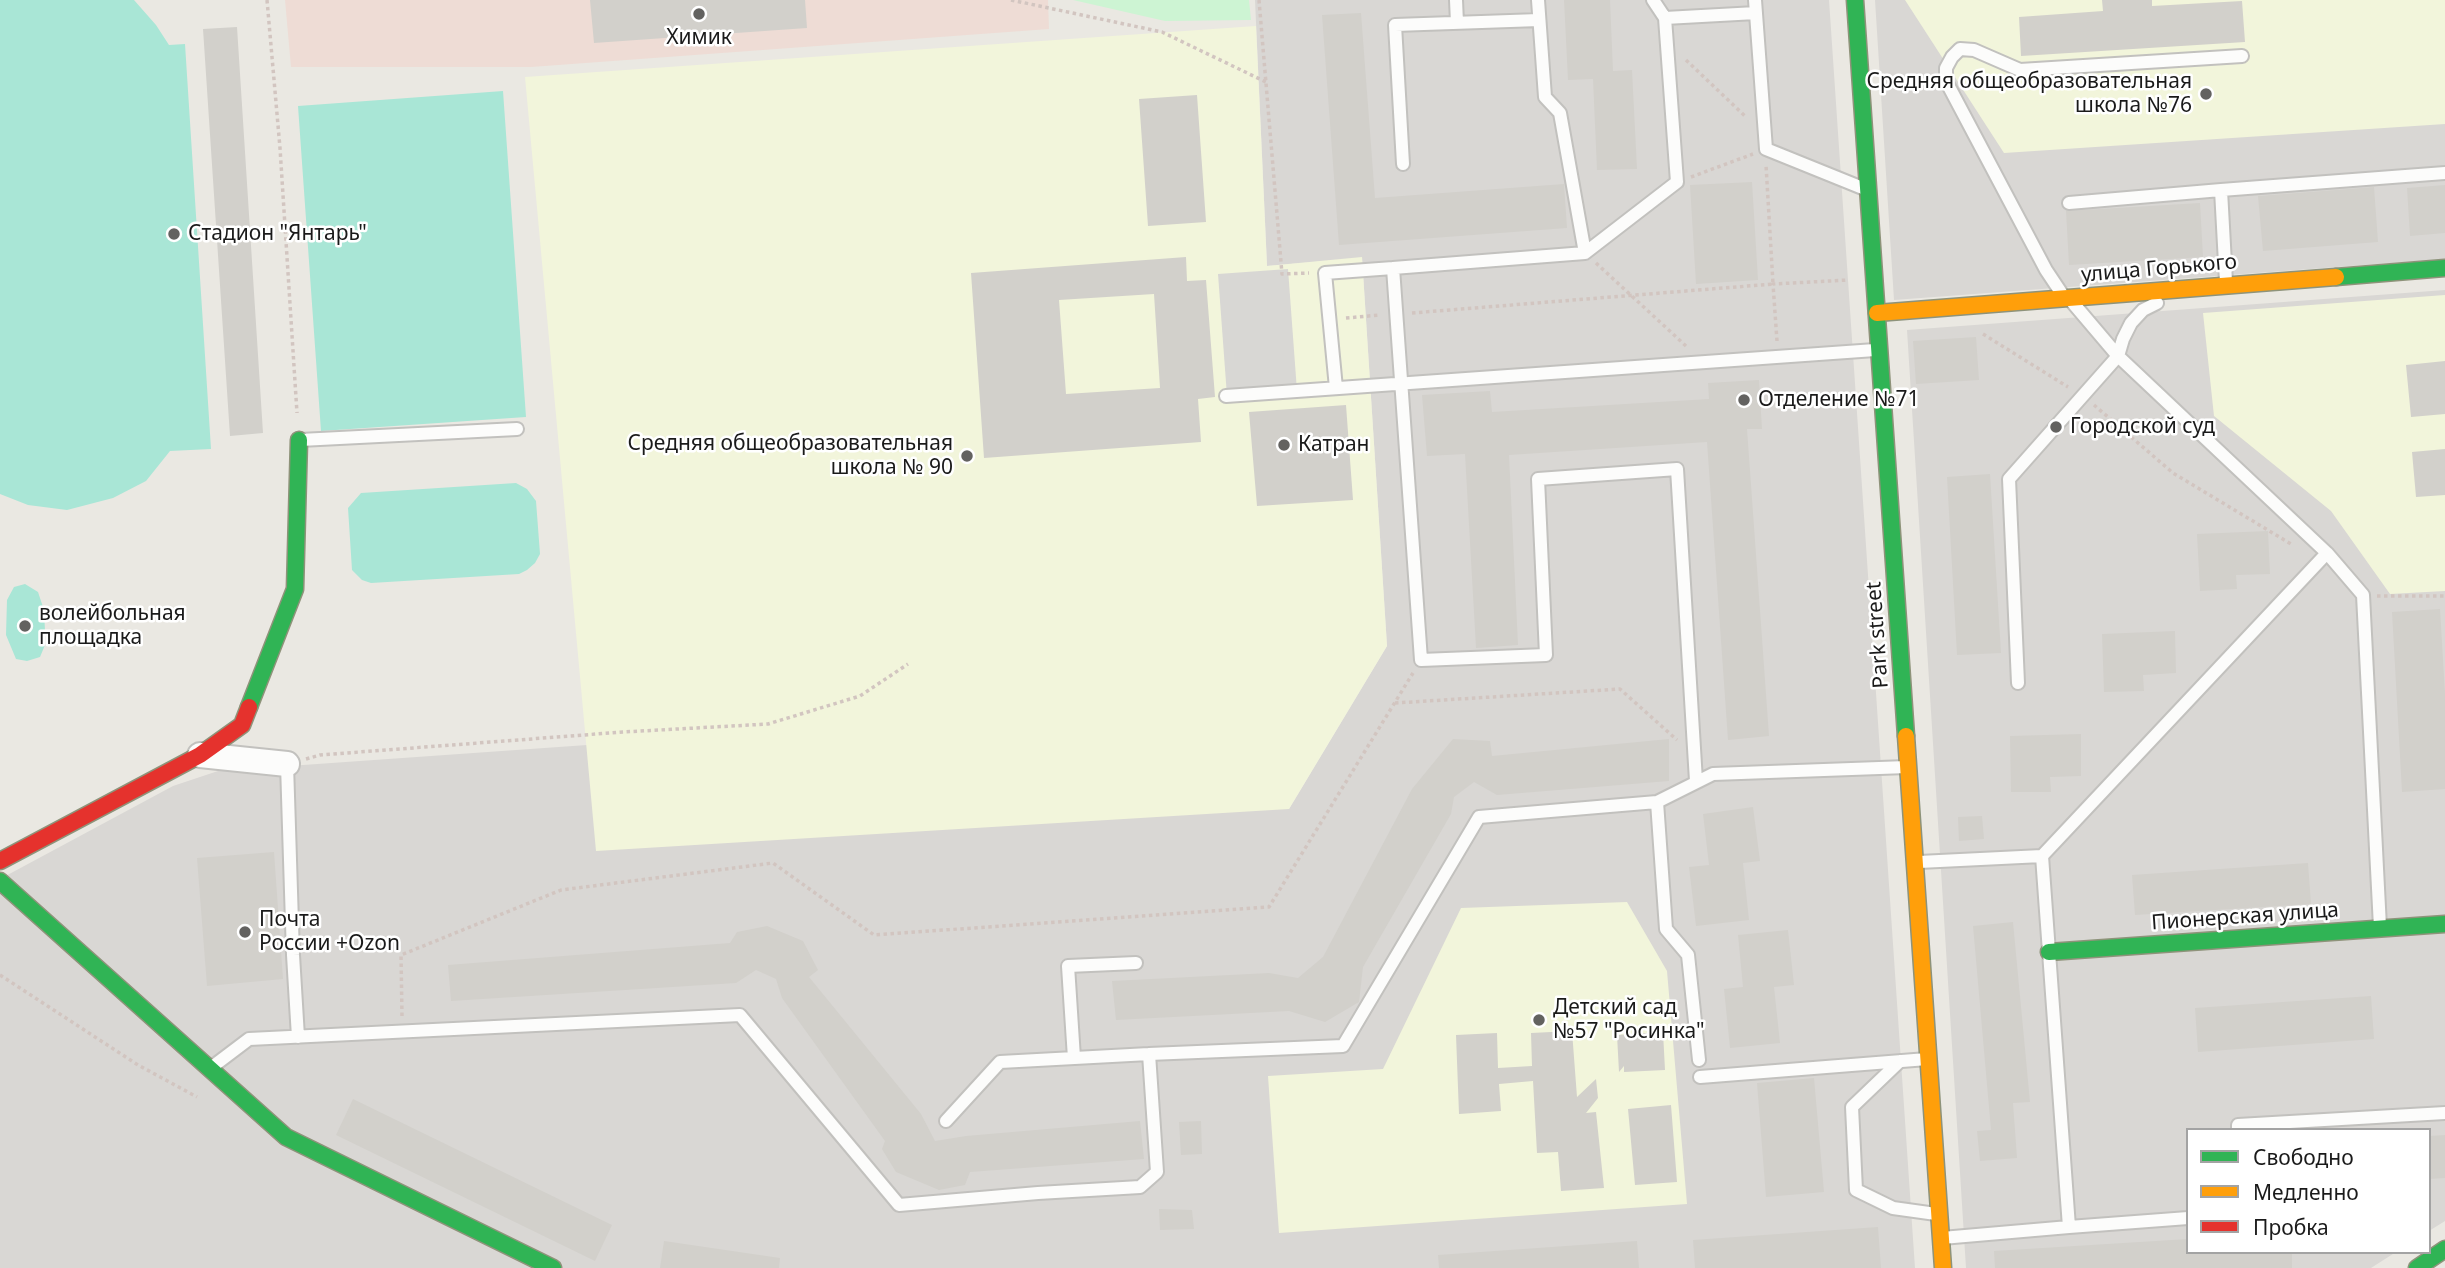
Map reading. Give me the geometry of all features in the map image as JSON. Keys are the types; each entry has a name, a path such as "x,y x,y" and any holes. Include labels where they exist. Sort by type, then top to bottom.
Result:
{"street":[{"name":"Park street","path":"1855,0 1943,1268"},
{"name":"улица Горького","path":"1877,313 2445,268"},
{"path":"0,861 200,755 242,725 295,589 299,440"},
{"path":"200,755 287,764"},
{"path":"0,881 286,1137 553,1268"},
{"name":"Пионерская улица","path":"2049,953 2445,924"},
{"path":"2417,1268 2445,1249"}],"lane":[{"path":"1456,0 1457,23"},
{"path":"1538,0 1545,97 1560,113 1585,253"},
{"path":"1336,388 1325,273 1585,253 1677,182 1665,18 1653,0"},
{"path":"1665,18 1755,6 1766,149 1868,191"},
{"path":"1402,164 1395,25 1539,20"},
{"path":"2242,56 2020,70 1974,50 1960,49 1946,68 1946,81 2046,270 2066,298 2118,356 2363,595 2380,928"},
{"path":"2069,203 2445,173"},
{"path":"2018,683 2009,480 2118,356 2131,323 2143,310 2164,299 2226,284 2221,190"},
{"path":"1393,268 1421,660 1546,655 1538,479 1677,469 1696,781"},
{"path":"1226,396 1879,350"},
{"path":"299,440 516,429"},
{"path":"1915,862 2042,856 2323,557"},
{"path":"287,764 298,1037"},
{"path":"946,1121 1000,1062 1343,1046 1479,817 1657,802 1713,774 1908,767"},
{"path":"1657,802 1666,929 1688,955 1699,1060"},
{"path":"2042,856 2069,1227"},
{"path":"1074,1058 1068,967 1136,962"},
{"path":"209,1069 249,1039 740,1015 899,1205 1140,1187 1157,1172 1149,1054"},
{"path":"1700,1077 1928,1059"},
{"path":"1900,1061 1852,1107 1856,1191 1892,1208 1939,1215"},
{"path":"2238,1128 2238,1125 2445,1112"},
{"path":"1941,1238 2186,1218"}],"path":[{"path":"1011,0 1162,32 1266,82"},
{"path":"1259,0 1282,274 1325,273"},
{"path":"266,1 281,162 299,440"},
{"path":"1682,57 1765,134"},
{"path":"1677,182 1766,149 1778,357"},
{"path":"1585,253 1703,362"},
{"path":"1329,320 1773,284 1857,280"},
{"path":"1981,332 2083,396 2173,473 2323,557"},
{"path":"2363,595 2445,596"},
{"path":"403,1032 401,955 561,890 773,863 874,935 1269,907 1421,660"},
{"path":"287,764 320,755 768,724 860,696 908,664"},
{"path":"1395,703 1620,689 1695,755"},
{"path":"0,975 138,1065 193,1096 205,1099"}],"shaded area":[{"path":"285,0 1048,0 1049,29 531,67 291,67"},
{"path":"1073,0 1249,0 1251,20 1165,21"},
{"path":"1255,0 1829,0 1915,1268 0,1268 0,879 173,786 218,771 587,745 1289,809 1387,646 1362,258 1267,266"},
{"path":"1875,0 2445,0 2445,259 1894,300"},
{"name":"Средняя общеобразовательная школа №76","path":"1905,0 2445,0 2445,124 2004,153"},
{"name":"Средняя общеобразовательная школа № 90","path":"1256,26 1267,266 1362,257 1387,646 1289,809 596,851 525,77"},
{"path":"1288,269 1297,391 1227,396 1218,274"},
{"path":"2445,290 2445,1221 2431,1230 2431,1128 2186,1128 2186,1254 2393,1254 2371,1268 1966,1268 1907,330"},
{"path":"2445,295 2445,591 2390,594 2331,511 2214,416 2203,313"},
{"name":"Детский сад №57 \"Росинка\"","path":"1627,902 1667,971 1687,1204 1279,1233 1268,1076 1383,1069 1461,908"}],"green space":[{"path":"0,0 134,0 169,45 185,44 211,449 170,451 146,481 113,498 67,510 28,505 0,494"},
{"path":"503,91 526,417 321,431 298,106"},
{"path":"516,483 527,489 536,501 540,554 527,570 519,574 371,583 362,580 352,570 348,508 361,493"},
{"name":"волейбольная площадка","path":"25,584 38,592 44,610 45,631 45,645 40,657 27,661 16,659 6,635 7,600 14,587"}],"building":[{"name":"Химик","path":"590,0 805,0 807,28 594,43"},
{"path":"1564,0 1610,0 1613,71 1632,70 1637,169 1597,170 1593,79 1568,80"},
{"path":"2102,0 2152,0 2152,6 2242,1 2245,42 2021,56 2019,17 2103,11"},
{"path":"1361,13 1375,198 1564,184 1567,228 1339,245 1322,15"},
{"path":"237,27 263,433 230,436 203,29"},
{"path":"1197,95 1206,222 1148,226 1139,99"},
{"path":"1752,182 1758,280 1696,284 1690,185"},
{"path":"2445,185 2445,233 2410,236 2407,188"},
{"path":"2374,187 2378,242 2263,251 2258,196"},
{"path":"2200,203 2203,257 2069,265 2066,211"},
{"path":"1186,257 1187,281 1206,280 1215,397 1198,399 1201,442 984,458 971,273","holes":["1154,294 1160,388 1066,394 1059,300"]},
{"path":"1976,337 1979,380 1916,384 1913,341"},
{"path":"2445,361 2445,414 2411,417 2406,365"},
{"path":"1759,380 1762,429 1747,429 1769,736 1728,740 1707,442 1509,455 1518,645 1476,648 1465,454 1427,456 1422,395 1490,391 1492,412 1709,399 1708,383"},
{"path":"1346,405 1353,500 1257,506 1249,412"},
{"path":"2445,449 2445,495 2416,497 2412,452"},
{"path":"1990,474 2001,653 1957,655 1947,477"},
{"path":"2268,531 2270,574 2236,575 2237,589 2200,591 2197,534"},
{"path":"2440,609 2445,694 2445,789 2402,792 2392,612"},
{"path":"2175,631 2176,673 2143,675 2144,691 2104,692 2102,634"},
{"path":"2081,734 2081,776 2050,777 2051,792 2011,792 2010,736"},
{"path":"1453,739 1490,741 1492,756 1669,739 1669,781 1497,795 1474,782 1454,797 1451,814 1363,967 1359,1002 1325,1022 1289,1011 1116,1020 1112,981 1269,973 1298,978 1323,957 1412,789"},
{"path":"1753,807 1760,861 1743,863 1749,920 1696,926 1689,867 1709,865 1703,814"},
{"path":"1982,816 1984,839 1959,841 1958,817"},
{"path":"274,852 283,979 207,986 197,858"},
{"path":"2308,863 2311,904 2135,915 2132,875"},
{"path":"2013,922 2030,1102 2013,1103 2017,1158 1980,1161 1977,1131 1991,1130 1973,926"},
{"path":"767,926 803,941 818,970 809,977 921,1114 935,1141 1140,1121 1144,1159 970,1172 965,1185 939,1190 896,1172 882,1149 885,1141 782,998 776,979 756,970 736,983 451,1001 448,965 730,943 737,932"},
{"path":"1788,930 1794,985 1774,987 1780,1043 1730,1048 1724,989 1743,987 1738,935"},
{"path":"2371,996 2374,1039 2198,1052 2195,1008"},
{"path":"1572,1031 1577,1097 1596,1079 1598,1098 1586,1113 1596,1112 1604,1188 1561,1191 1558,1152 1537,1153 1533,1081 1499,1084 1501,1111 1459,1114 1456,1035 1497,1033 1498,1068 1532,1066 1531,1033"},
{"path":"1663,1032 1665,1070 1624,1072 1624,1066 1619,1072 1617,1035"},
{"path":"1814,1078 1824,1192 1766,1197 1757,1083"},
{"path":"353,1099 612,1225 595,1261 336,1135"},
{"path":"1671,1105 1677,1182 1635,1185 1628,1109"},
{"path":"1201,1121 1202,1154 1181,1155 1179,1122"},
{"path":"2445,1135 2445,1178 2431,1179 2431,1136"},
{"path":"1159,1209 1192,1210 1194,1229 1160,1230"},
{"path":"1878,1227 1881,1268 1695,1268 1693,1240"},
{"path":"2186,1239 2186,1254 2292,1254 2292,1268 1995,1268 1994,1251"},
{"path":"664,1241 780,1258 779,1268 660,1268"},
{"path":"1637,1241 1639,1268 1439,1268 1438,1255"}],"traffic: fast":[{"path":"1855,0 1906,736"},
{"path":"2336,277 2445,268"},
{"path":"249,707 295,589 299,440"},
{"path":"0,881 286,1137 553,1268"},
{"path":"2049,952 2445,924"},
{"path":"2417,1268 2445,1249"}],"traffic: slow":[{"path":"1877,313 2336,277"},
{"path":"1906,736 1943,1268"}],"traffic: jam":[{"path":"0,861 200,755 242,725 249,707"}],"place":[{"name":"Химик","path":"699,14"},
{"name":"Средняя общеобразовательная школа №76","path":"2206,94"},
{"name":"Стадион \"Янтарь\"","path":"174,234"},
{"name":"Отделение №71","path":"1744,400"},
{"name":"Городской суд","path":"2056,427"},
{"name":"Катран","path":"1284,445"},
{"name":"Средняя общеобразовательная школа № 90","path":"967,456"},
{"name":"волейбольная площадка","path":"25,626"},
{"name":"Почта России +Ozon","path":"245,932"},
{"name":"Детский сад №57 \"Росинка\"","path":"1539,1020"}]}
